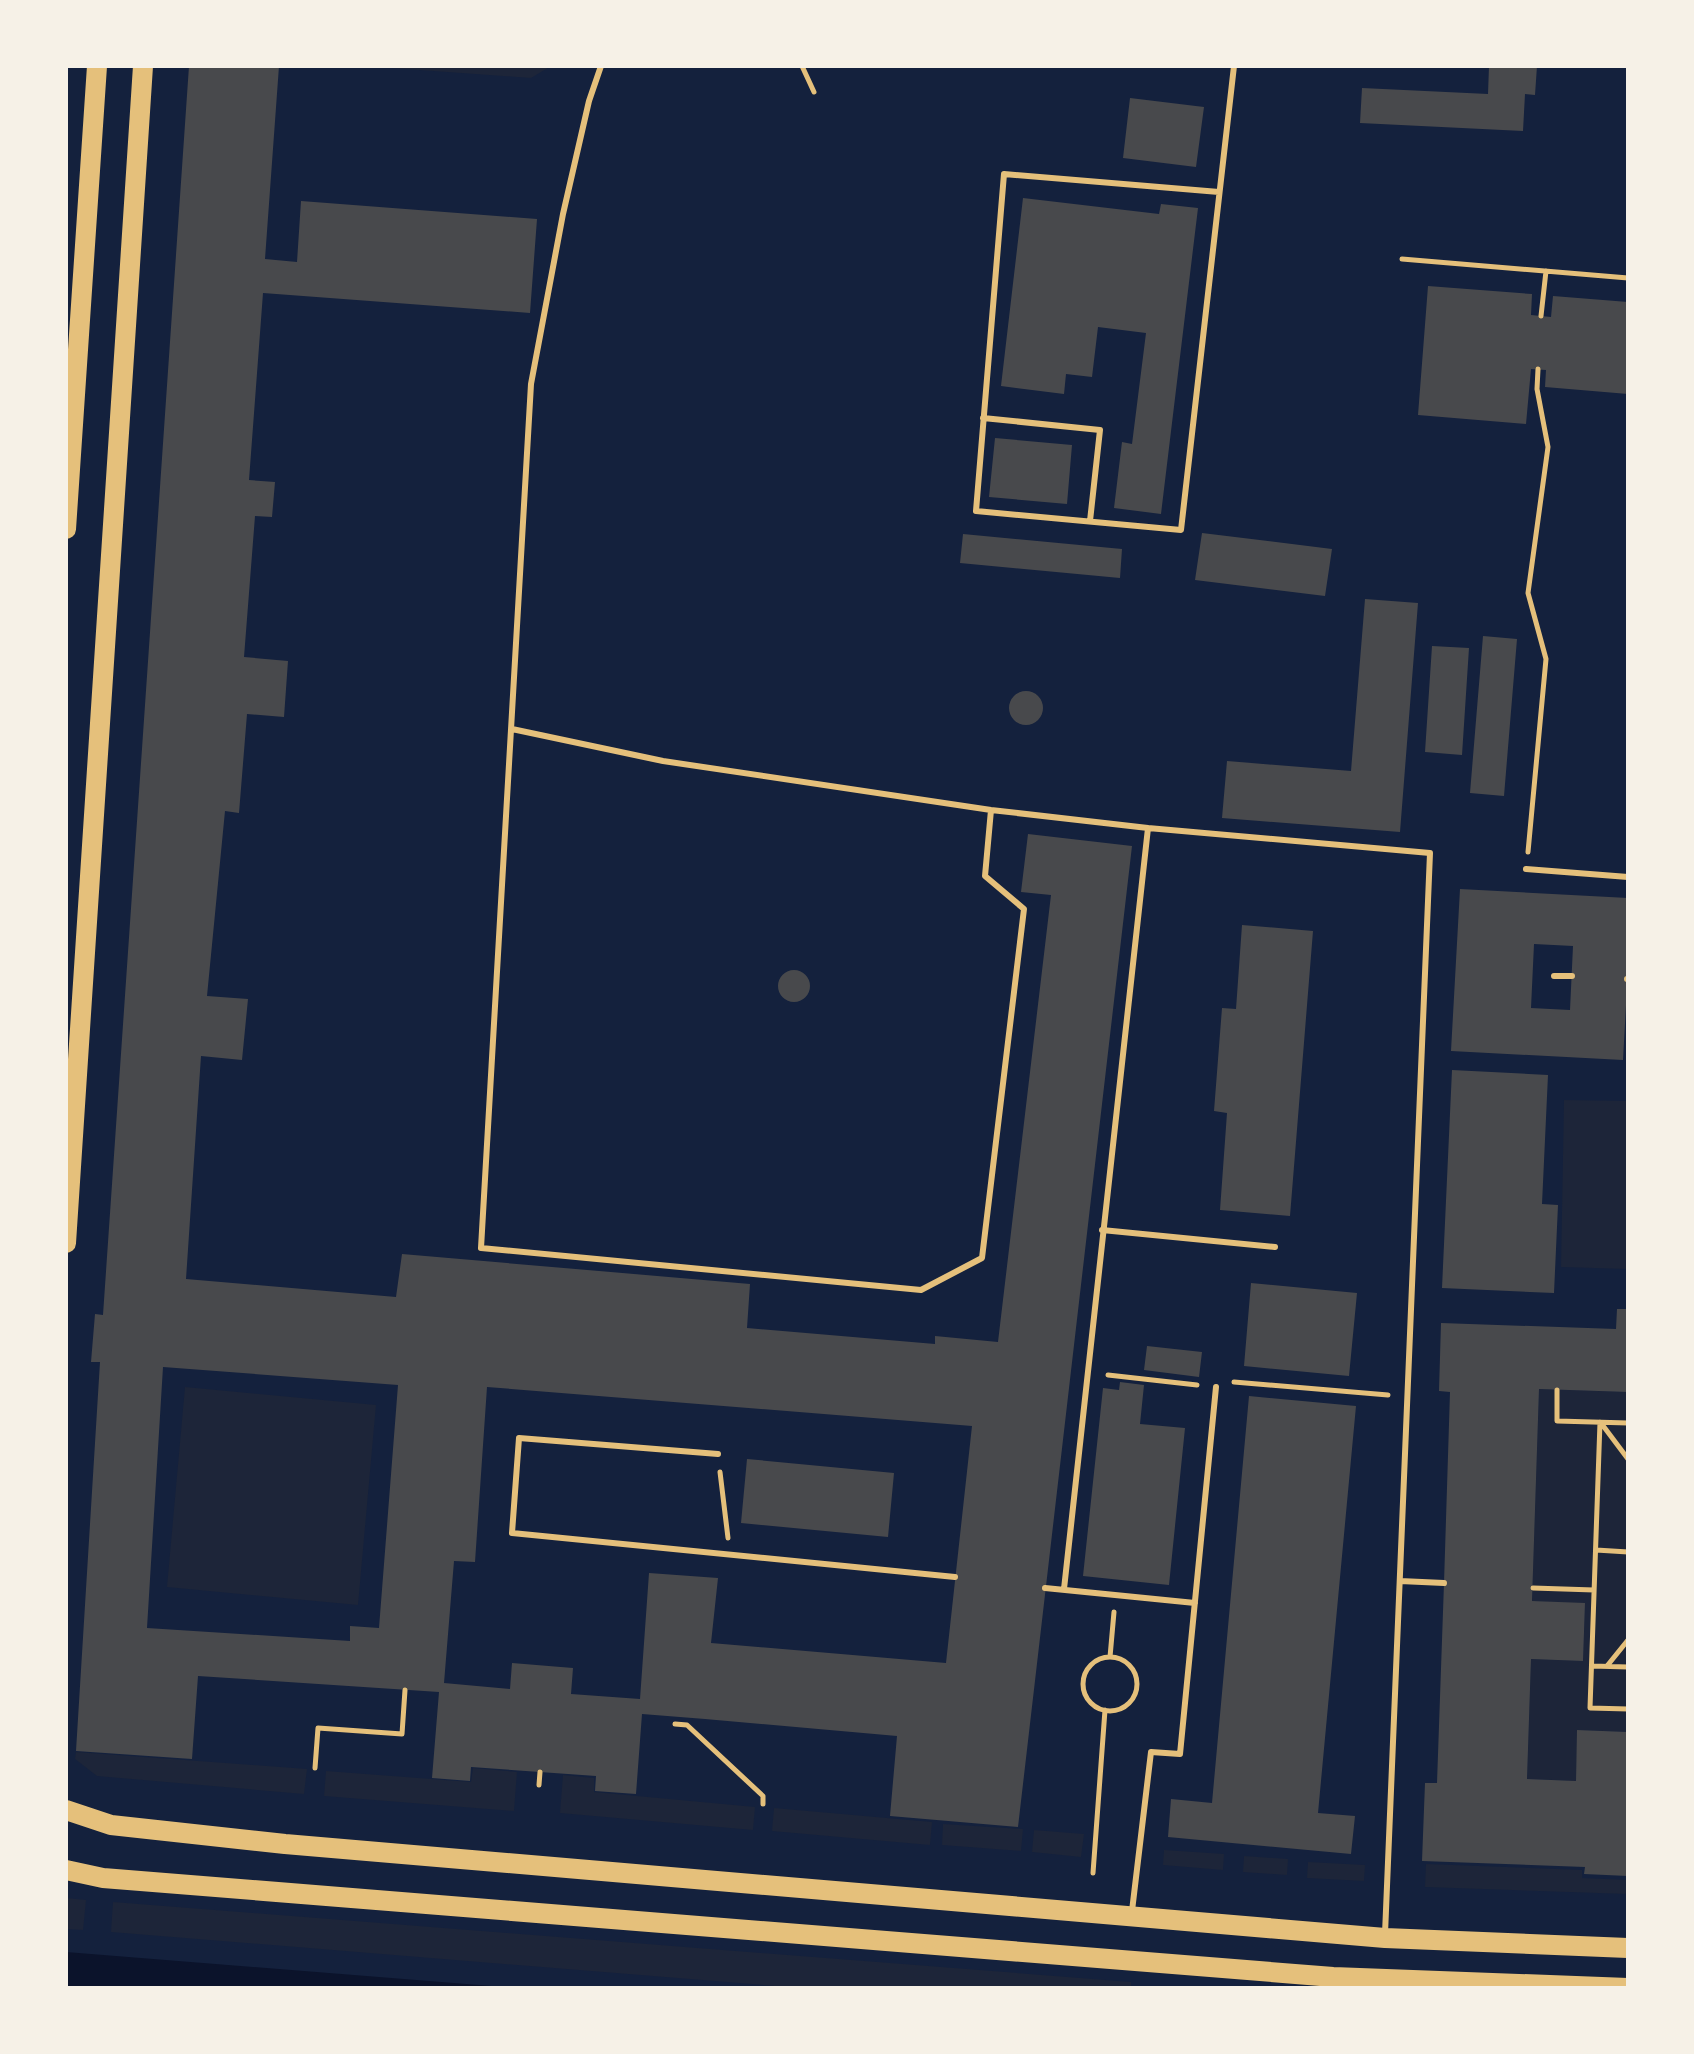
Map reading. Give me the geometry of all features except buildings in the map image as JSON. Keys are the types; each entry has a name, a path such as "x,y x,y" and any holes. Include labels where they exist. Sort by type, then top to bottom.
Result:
{"main road":[{"path":"66,529 97,66"},
{"path":"66,1243 143,66"},
{"path":"66,1810 111,1825 285,1844 1385,1938 1628,1948"},
{"path":"66,1870 119,1879 1333,1977 1628,1988"}],"lane":[{"path":"601,66 589,101 563,214 531,384 481,1248 921,1290 982,1258 1024,909 985,876 991,810"},
{"path":"1219,192 1004,174 976,511 1181,530 1234,66"},
{"path":"983,418 1100,430 1090,521"},
{"path":"512,729 663,761 991,810 1148,828 1430,853 1385,1938"},
{"path":"1064,1589 1148,828"},
{"path":"1526,869 1628,877"},
{"path":"1554,976 1572,976"},
{"path":"1102,1230 1275,1247"},
{"path":"1132,1915 1151,1752 1180,1754 1216,1387"},
{"path":"718,1454 519,1438 512,1533 955,1577"},
{"path":"1400,1581 1444,1583"},
{"path":"1045,1588 1195,1603"}],"path":[{"path":"802,66 814,92"},
{"path":"1402,259 1628,278"},
{"path":"1541,316 1546,271"},
{"path":"1526,869 1546,659 1528,593 1548,447 1537,389 1538,369"},
{"path":"1087,1373 1216,1387 1231,1382"},
{"path":"1245,1382 1379,1394"},
{"path":"1557,1390 1557,1421 1628,1423"},
{"path":"1600,1422 1628,1459"},
{"path":"1600,1422 1590,1708 1628,1709"},
{"path":"718,1454 729,1555"},
{"path":"1596,1550 1628,1552"},
{"path":"1533,1588 1594,1590"},
{"path":"1110,1657 1115,1595"},
{"path":"1606,1667 1628,1640"},
{"path":"1110,1657 1132,1669 1136,1686 1129,1702 1114,1710 1105,1710 1090,1702 1083,1686 1084,1677 1093,1662 1110,1657"},
{"path":"1592,1666 1628,1667"},
{"path":"315,1768 318,1728 402,1734 405,1690"},
{"path":"1093,1873 1105,1710"},
{"path":"675,1724 687,1725 726,1760 763,1796 763,1804"},
{"path":"539,1785 540,1772"}],"shaded area":[{"path":"364,66 551,66 531,78"},
{"path":"1564,1100 1628,1101 1628,1269 1561,1267"},
{"path":"185,1387 376,1405 358,1605 167,1587"},
{"path":"1539,1389 1628,1392 1628,1732 1578,1730 1576,1781 1527,1779 1531,1659 1583,1661 1585,1604 1532,1601"},
{"path":"76,1752 307,1769 304,1794 97,1776 75,1759"},
{"path":"473,1768 517,1772 514,1811 324,1796 326,1771 471,1782"},
{"path":"563,1775 594,1778 594,1792 755,1807 753,1830 560,1813"},
{"path":"774,1808 932,1822 930,1845 772,1831"},
{"path":"943,1824 1023,1829 1021,1851 942,1845"},
{"path":"1034,1830 1084,1834 1081,1857 1032,1852"},
{"path":"1164,1850 1224,1854 1223,1870 1163,1865"},
{"path":"1244,1856 1288,1859 1287,1875 1243,1872"},
{"path":"1308,1862 1365,1865 1364,1881 1307,1878"},
{"path":"1426,1864 1582,1870 1582,1878 1628,1880 1628,1894 1425,1887"},
{"path":"66,1898 86,1900 83,1930 66,1929"},
{"path":"113,1902 1131,1982 1131,1988 800,1988 111,1932"},
{"path":"66,1952 517,1988 66,1988"}]}
